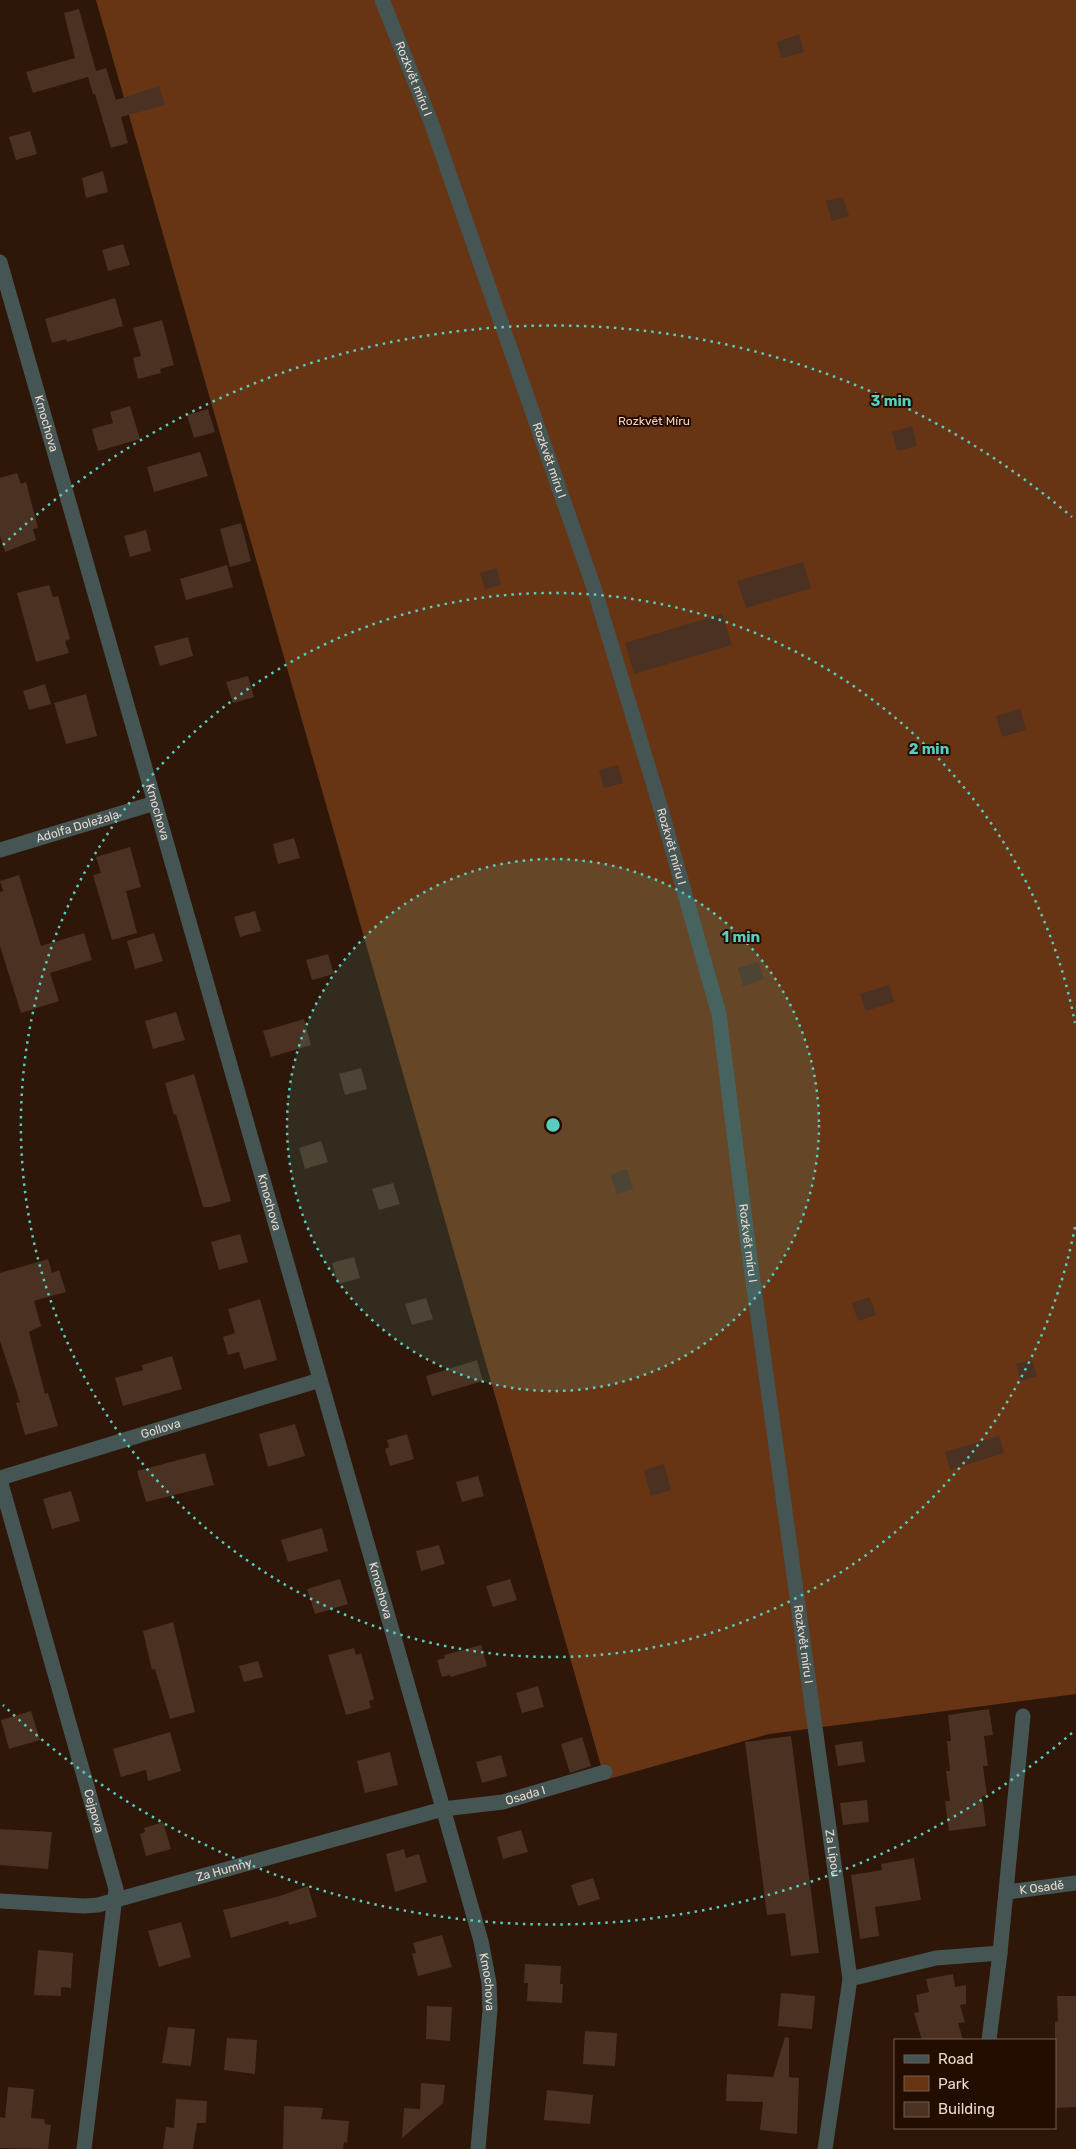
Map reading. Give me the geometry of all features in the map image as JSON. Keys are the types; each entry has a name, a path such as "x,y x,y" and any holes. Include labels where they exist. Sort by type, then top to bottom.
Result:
{"street":[{"name":"Rozkvět míru I","path":"382,0 431,122 594,588 658,799 719,1014 749,1252 814,1729"},
{"name":"Kmochova","path":"0,262 481,1941 489,1983 490,2010 478,2149"},
{"name":"Adolfa Doležala","path":"0,850 155,802"},
{"name":"Gollova","path":"0,1479 320,1380"},
{"name":"Cejpova","path":"0,1479 114,1879 116,1899 84,2149"},
{"path":"989,2039 1007,1892 1023,1716"},
{"name":"Za Lípou","path":"814,1729 850,1979 825,2149"},
{"name":"Osada I","path":"444,1809 503,1802 605,1772"},
{"name":"Za Humny","path":"0,1900 84,1906 98,1905 444,1809"},
{"name":"K Osadě","path":"1007,1892 1076,1883"},
{"path":"850,1979 936,1958 1000,1953"}],"green space":[{"name":"Rozkvět Míru","path":"96,0 1076,0 1076,1694 769,1734 605,1780"}],"building":[{"path":"79,9 96,71 106,68 116,100 159,86 165,105 121,117 128,143 111,148 88,77 33,93 26,72 75,58 64,13"},
{"path":"799,34 804,52 781,58 777,42"},
{"path":"30,131 37,154 16,160 9,137"},
{"path":"103,171 108,192 86,198 82,178"},
{"path":"843,197 849,216 832,221 826,201"},
{"path":"123,244 130,265 108,271 102,250"},
{"path":"115,298 123,326 67,342 66,339 52,343 45,319"},
{"path":"162,320 174,365 160,369 161,373 138,379 133,358 141,356 133,328"},
{"path":"130,406 140,439 98,451 92,429 113,423 110,412"},
{"path":"208,409 215,432 194,438 187,415"},
{"path":"912,426 917,446 897,451 892,432"},
{"path":"200,452 208,476 154,492 147,467"},
{"path":"17,473 21,484 26,482 38,528 33,529 36,540 5,552 0,536 0,478"},
{"path":"241,523 251,561 230,567 220,529"},
{"path":"146,530 151,551 130,557 124,536"},
{"path":"803,562 811,588 746,608 737,581"},
{"path":"227,565 233,587 186,600 180,579"},
{"path":"497,568 501,585 485,589 480,573"},
{"path":"49,585 53,597 58,596 70,639 65,641 69,653 36,662 17,593"},
{"path":"722,614 732,645 634,674 625,643"},
{"path":"188,637 193,656 160,666 154,646"},
{"path":"248,676 254,697 233,703 226,682"},
{"path":"45,684 51,704 29,710 23,691"},
{"path":"86,694 97,736 66,744 54,703"},
{"path":"1020,709 1026,730 1002,737 996,716"},
{"path":"618,765 623,783 604,788 599,770"},
{"path":"294,838 300,858 278,864 273,844"},
{"path":"130,847 141,887 126,891 137,933 112,940 93,875 101,873 96,857"},
{"path":"19,875 41,946 84,933 92,960 50,973 59,1001 21,1013 0,946 0,892 3,891 0,881"},
{"path":"255,911 261,931 240,937 234,917"},
{"path":"154,933 163,961 135,969 127,941"},
{"path":"328,954 334,974 312,980 306,960"},
{"path":"758,962 764,979 743,986 738,968"},
{"path":"889,985 894,1002 866,1011 860,994"},
{"path":"176,1012 185,1040 153,1049 145,1021"},
{"path":"304,1019 311,1045 271,1057 263,1031"},
{"path":"361,1068 367,1089 345,1095 339,1074"},
{"path":"194,1074 231,1201 211,1207 203,1207 165,1083"},
{"path":"321,1141 328,1162 305,1169 299,1148"},
{"path":"627,1169 633,1189 617,1194 610,1175"},
{"path":"393,1183 400,1204 379,1210 372,1189"},
{"path":"240,1234 248,1262 219,1270 211,1242"},
{"path":"354,1257 360,1278 338,1284 332,1263"},
{"path":"48,1259 52,1273 59,1270 66,1292 34,1301 41,1326 29,1332 45,1394 48,1393 58,1426 25,1435 16,1403 20,1402 0,1341 0,1273"},
{"path":"870,1297 876,1315 858,1321 852,1303"},
{"path":"426,1298 433,1319 412,1325 405,1304"},
{"path":"260,1299 277,1360 244,1369 239,1352 228,1355 223,1337 235,1333 228,1309"},
{"path":"172,1356 182,1389 123,1406 115,1378 143,1370 142,1365"},
{"path":"477,1360 483,1381 432,1396 426,1376"},
{"path":"1032,1360 1037,1376 1021,1381 1016,1364"},
{"path":"295,1424 305,1456 268,1467 259,1434"},
{"path":"407,1434 414,1459 390,1466 385,1449 389,1447 387,1440"},
{"path":"999,1436 1004,1453 950,1470 945,1452"},
{"path":"205,1453 214,1485 146,1502 137,1471"},
{"path":"664,1464 671,1490 651,1496 644,1470"},
{"path":"478,1476 484,1496 462,1502 456,1482"},
{"path":"71,1491 80,1521 52,1529 43,1499"},
{"path":"322,1528 328,1551 288,1562 281,1540"},
{"path":"439,1545 445,1564 421,1571 416,1551"},
{"path":"340,1579 348,1604 315,1614 307,1589"},
{"path":"510,1579 517,1600 493,1607 486,1586"},
{"path":"173,1622 195,1712 170,1719 155,1669 152,1670 143,1631"},
{"path":"481,1645 487,1666 451,1677 450,1675 442,1677 437,1660 445,1658 444,1655"},
{"path":"354,1648 356,1655 361,1653 374,1699 369,1701 371,1708 346,1715 328,1655"},
{"path":"258,1661 263,1677 244,1682 239,1666"},
{"path":"538,1686 544,1707 522,1713 516,1693"},
{"path":"989,1709 993,1735 984,1736 988,1766 983,1766 987,1796 982,1796 986,1826 949,1831 945,1801 950,1801 946,1771 950,1771 947,1741 951,1741 948,1715"},
{"path":"31,1711 40,1740 9,1749 1,1720"},
{"path":"170,1732 181,1771 148,1781 146,1770 121,1777 113,1749"},
{"path":"791,1736 819,1953 791,1956 785,1913 767,1915 745,1742"},
{"path":"582,1737 591,1766 570,1773 561,1744"},
{"path":"862,1741 865,1762 838,1766 835,1745"},
{"path":"390,1752 398,1785 365,1793 357,1761"},
{"path":"501,1755 507,1776 482,1783 476,1762"},
{"path":"867,1800 869,1822 843,1825 840,1803"},
{"path":"163,1822 171,1849 146,1856 140,1834 145,1832 144,1828"},
{"path":"0,1829 52,1832 48,1869 0,1865"},
{"path":"521,1830 528,1852 503,1859 497,1837"},
{"path":"404,1849 406,1858 419,1854 427,1882 395,1892 386,1854"},
{"path":"914,1858 921,1900 875,1907 879,1936 860,1939 851,1875 882,1870 881,1864"},
{"path":"593,1878 600,1899 578,1906 571,1885"},
{"path":"308,1886 317,1917 289,1925 288,1921 231,1938 223,1910 280,1896"},
{"path":"181,1922 191,1957 159,1967 148,1931"},
{"path":"442,1935 452,1967 418,1976 412,1954 416,1953 413,1943"},
{"path":"38,1950 73,1953 71,1988 61,1987 61,1996 34,1995"},
{"path":"525,1964 561,1966 560,1984 563,1984 562,2003 527,2001 528,1983 524,1983"},
{"path":"953,1974 955,1987 966,1985 966,2004 960,2005 965,2022 958,2023 963,2039 922,2039 914,2013 919,2012 916,1995 929,1992 926,1979"},
{"path":"781,1993 815,1996 812,2029 778,2026"},
{"path":"1057,1996 1076,1996 1076,2107 1056,2108 1055,2022 1058,2021"},
{"path":"427,2006 452,2007 450,2041 426,2039"},
{"path":"168,2027 195,2029 191,2066 162,2063"},
{"path":"585,2031 617,2033 615,2066 583,2064"},
{"path":"785,2037 789,2038 789,2077 799,2078 797,2134 760,2130 763,2102 726,2101 727,2074 773,2077"},
{"path":"227,2038 257,2040 255,2074 224,2070"},
{"path":"421,2083 445,2085 443,2103 402,2138 404,2108 420,2109"},
{"path":"8,2087 34,2089 31,2118 44,2119 45,2124 51,2125 48,2149 0,2148 0,2117 5,2118"},
{"path":"547,2090 593,2095 590,2124 544,2120"},
{"path":"176,2099 207,2101 206,2123 197,2123 193,2149 163,2149 166,2127 174,2128"},
{"path":"284,2106 323,2108 321,2119 349,2121 347,2143 344,2142 343,2149 283,2149"}]}
